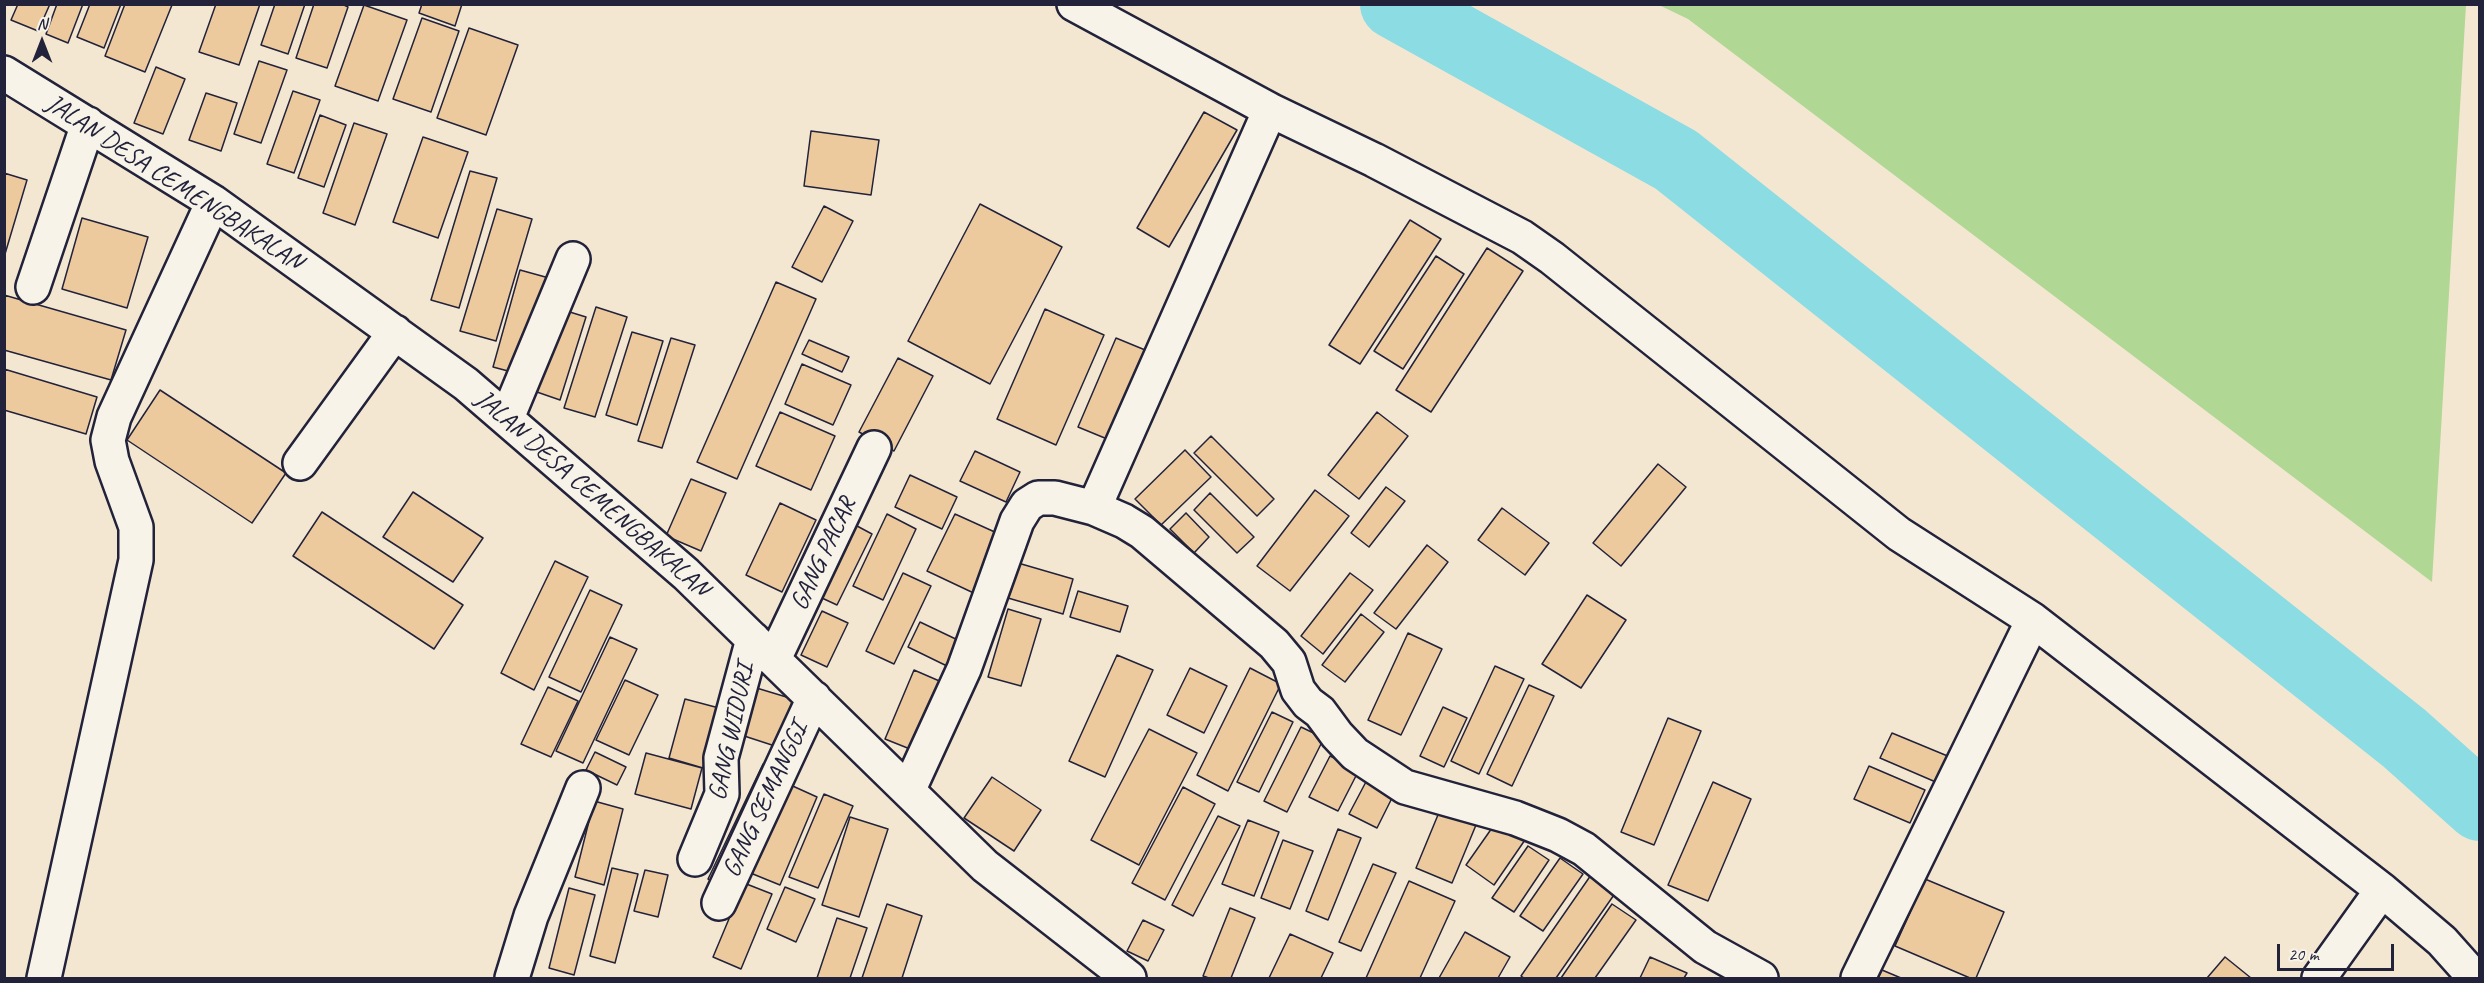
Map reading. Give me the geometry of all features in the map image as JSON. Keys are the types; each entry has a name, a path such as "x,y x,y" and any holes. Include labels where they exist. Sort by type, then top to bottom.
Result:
{"street":[{"path":"1074,4 1270,110 1374,160 1522,237 1552,258 1899,534 2033,620 2382,890 2442,941 2475,978"},
{"name":"JALAN DESA CEMENGBAKALAN","path":"4,73 213,202 466,384 686,574 909,789 985,866 1113,973"},
{"path":"1094,508 1270,110"},
{"path":"33,287 88,124"},
{"path":"44,978 136,560 136,527 112,461 108,440 114,417 213,202"},
{"path":"507,418 573,259"},
{"path":"300,463 395,332"},
{"name":"GANG PACAR","path":"763,649 874,448"},
{"path":"909,789 964,669 1017,521 1027,505 1038,498 1055,498 1094,508 1142,532 1274,644 1288,662 1298,690 1355,754 1405,787 1515,818 1558,834 1604,863 1706,947 1761,978"},
{"path":"1858,978 2033,620"},
{"name":"GANG WIDURI","path":"695,859 722,794 721,759 763,649"},
{"name":"GANG SEMANGGI","path":"718,903 814,698"},
{"path":"512,978 531,916 583,788"},
{"path":"2319,978 2382,890"}],"green space":[{"path":"1659,5 2466,5 2432,582 1688,19"}],"building":[{"path":"18,4 50,4 38,31 11,20"},
{"path":"57,4 83,4 68,43 46,34"},
{"path":"90,4 121,4 104,48 77,37"},
{"path":"125,4 172,5 145,72 105,56"},
{"path":"216,4 260,4 239,65 199,52"},
{"path":"275,4 305,4 288,54 261,45"},
{"path":"314,4 342,4 348,7 327,68 296,58"},
{"path":"422,4 462,4 455,26 419,13"},
{"path":"364,5 407,20 378,101 335,86"},
{"path":"422,18 459,31 431,112 393,99"},
{"path":"469,28 518,45 486,135 437,118"},
{"path":"259,61 287,70 261,143 234,134"},
{"path":"156,67 185,79 163,134 134,123"},
{"path":"293,91 320,100 294,173 267,164"},
{"path":"206,93 237,103 221,151 189,140"},
{"path":"1204,112 1237,130 1169,247 1137,228"},
{"path":"320,115 346,125 324,187 298,178"},
{"path":"354,123 387,134 355,225 323,213"},
{"path":"811,131 879,140 871,195 804,186"},
{"path":"423,137 468,152 438,238 393,222"},
{"path":"470,171 497,178 459,308 431,300"},
{"path":"4,173 27,180 5,254 4,254"},
{"path":"980,204 1062,247 990,384 908,341"},
{"path":"824,206 853,221 822,282 792,267"},
{"path":"497,209 532,219 496,341 460,331"},
{"path":"82,218 148,237 127,308 62,289"},
{"path":"1410,220 1441,239 1360,364 1329,345"},
{"path":"1487,248 1523,271 1431,412 1396,390"},
{"path":"1436,256 1464,274 1403,369 1374,351"},
{"path":"520,270 549,278 523,375 493,367"},
{"path":"776,282 816,299 737,479 697,462"},
{"path":"4,295 126,330 111,380 4,350"},
{"path":"596,307 627,317 595,417 564,408"},
{"path":"560,309 586,317 560,400 534,391"},
{"path":"1045,309 1104,335 1056,445 997,419"},
{"path":"632,332 663,341 637,425 606,415"},
{"path":"671,338 695,345 662,448 638,441"},
{"path":"1116,338 1150,352 1112,441 1078,427"},
{"path":"809,340 849,357 842,372 802,354"},
{"path":"898,358 933,376 894,451 859,432"},
{"path":"802,364 851,385 833,425 785,404"},
{"path":"4,369 97,397 86,434 4,410"},
{"path":"160,390 286,473 252,523 127,440"},
{"path":"780,412 835,436 811,490 756,466"},
{"path":"1377,412 1408,436 1359,499 1328,475"},
{"path":"1211,436 1274,499 1257,516 1194,453"},
{"path":"1185,450 1211,477 1161,525 1135,499"},
{"path":"975,451 1020,472 1006,502 960,481"},
{"path":"1658,464 1686,487 1621,566 1593,543"},
{"path":"910,475 957,497 942,529 895,507"},
{"path":"691,479 726,493 701,551 666,536"},
{"path":"1386,487 1405,501 1369,547 1351,533"},
{"path":"1315,490 1349,516 1290,591 1257,566"},
{"path":"413,492 483,538 453,582 383,537"},
{"path":"1210,493 1254,537 1237,553 1194,510"},
{"path":"780,503 816,520 782,592 746,575"},
{"path":"1502,508 1549,543 1525,575 1478,540"},
{"path":"322,512 463,605 434,649 293,556"},
{"path":"1186,513 1209,537 1194,553 1170,529"},
{"path":"887,514 916,529 883,600 853,586"},
{"path":"955,514 1008,538 980,596 927,571"},
{"path":"844,519 872,534 837,605 809,592"},
{"path":"1427,545 1448,562 1396,629 1374,613"},
{"path":"555,561 588,577 534,690 501,673"},
{"path":"1018,563 1073,579 1063,614 1008,598"},
{"path":"903,573 931,586 894,664 866,651"},
{"path":"1350,573 1373,590 1323,654 1301,636"},
{"path":"590,590 622,605 581,692 549,677"},
{"path":"1078,591 1128,606 1120,632 1070,617"},
{"path":"1587,595 1626,620 1581,688 1542,664"},
{"path":"1008,609 1041,619 1021,686 988,677"},
{"path":"822,611 848,623 827,667 801,655"},
{"path":"1361,614 1384,632 1345,682 1322,665"},
{"path":"920,622 962,642 949,667 908,647"},
{"path":"1408,633 1442,649 1401,735 1368,720"},
{"path":"610,637 637,649 583,763 556,751"},
{"path":"1117,655 1153,670 1105,777 1069,761"},
{"path":"1495,666 1524,679 1479,774 1451,761"},
{"path":"1190,668 1227,686 1204,733 1167,715"},
{"path":"1250,668 1281,684 1228,791 1197,775"},
{"path":"914,670 944,683 915,751 885,739"},
{"path":"625,680 658,695 629,755 596,740"},
{"path":"1529,685 1554,696 1512,786 1487,774"},
{"path":"750,686 793,699 778,747 735,733"},
{"path":"548,687 578,701 551,757 521,744"},
{"path":"685,699 719,708 703,768 669,758"},
{"path":"1443,707 1467,718 1444,767 1420,756"},
{"path":"1272,712 1293,722 1259,792 1237,782"},
{"path":"1668,718 1701,731 1654,845 1621,832"},
{"path":"1301,727 1324,738 1287,812 1264,801"},
{"path":"1149,729 1197,753 1139,865 1091,840"},
{"path":"1892,733 1950,757 1938,783 1880,758"},
{"path":"595,752 626,767 617,785 586,770"},
{"path":"646,753 702,768 691,809 635,794"},
{"path":"1330,756 1359,770 1338,811 1309,797"},
{"path":"763,764 778,771 722,886 708,879"},
{"path":"1869,766 1925,790 1910,823 1854,799"},
{"path":"992,777 1041,810 1014,851 964,818"},
{"path":"1368,778 1395,792 1377,828 1349,814"},
{"path":"1713,782 1751,799 1708,901 1668,885"},
{"path":"786,783 817,797 780,885 748,872"},
{"path":"1183,787 1215,804 1165,900 1132,883"},
{"path":"824,794 853,806 818,888 789,877"},
{"path":"594,801 623,809 604,885 575,877"},
{"path":"1440,810 1476,825 1452,883 1416,868"},
{"path":"1218,816 1240,826 1193,916 1172,905"},
{"path":"850,817 888,829 859,917 822,905"},
{"path":"1499,818 1527,837 1494,885 1466,865"},
{"path":"1248,820 1279,832 1254,896 1222,884"},
{"path":"1338,829 1361,838 1328,920 1306,911"},
{"path":"1283,840 1313,851 1290,909 1261,898"},
{"path":"1528,846 1549,860 1514,912 1492,898"},
{"path":"1560,858 1583,874 1543,931 1520,916"},
{"path":"1373,864 1396,873 1361,951 1339,942"},
{"path":"612,868 638,874 615,963 590,956"},
{"path":"645,870 668,875 658,917 634,911"},
{"path":"1591,875 1616,892 1556,978 1524,978 1521,976"},
{"path":"1925,879 2004,912 1976,978 1970,978 1895,946"},
{"path":"1409,881 1455,901 1420,978 1366,978"},
{"path":"744,883 772,894 741,969 713,957"},
{"path":"785,887 815,899 796,942 767,929"},
{"path":"569,888 595,895 574,975 549,968"},
{"path":"887,904 922,916 902,978 862,978"},
{"path":"1612,904 1636,920 1595,978 1561,978"},
{"path":"1230,908 1255,918 1231,978 1203,976"},
{"path":"837,918 867,928 850,978 817,978"},
{"path":"1143,920 1164,930 1148,961 1127,951"},
{"path":"1465,932 1510,957 1498,978 1439,978"},
{"path":"1290,934 1333,953 1321,978 1269,978"},
{"path":"1650,957 1687,973 1684,978 1640,978"},
{"path":"2225,957 2251,978 2207,978"},
{"path":"1882,970 1901,978 1878,978"}],"waterway":[{"path":"1395,4 1676,160 2404,738 2480,806"}]}
